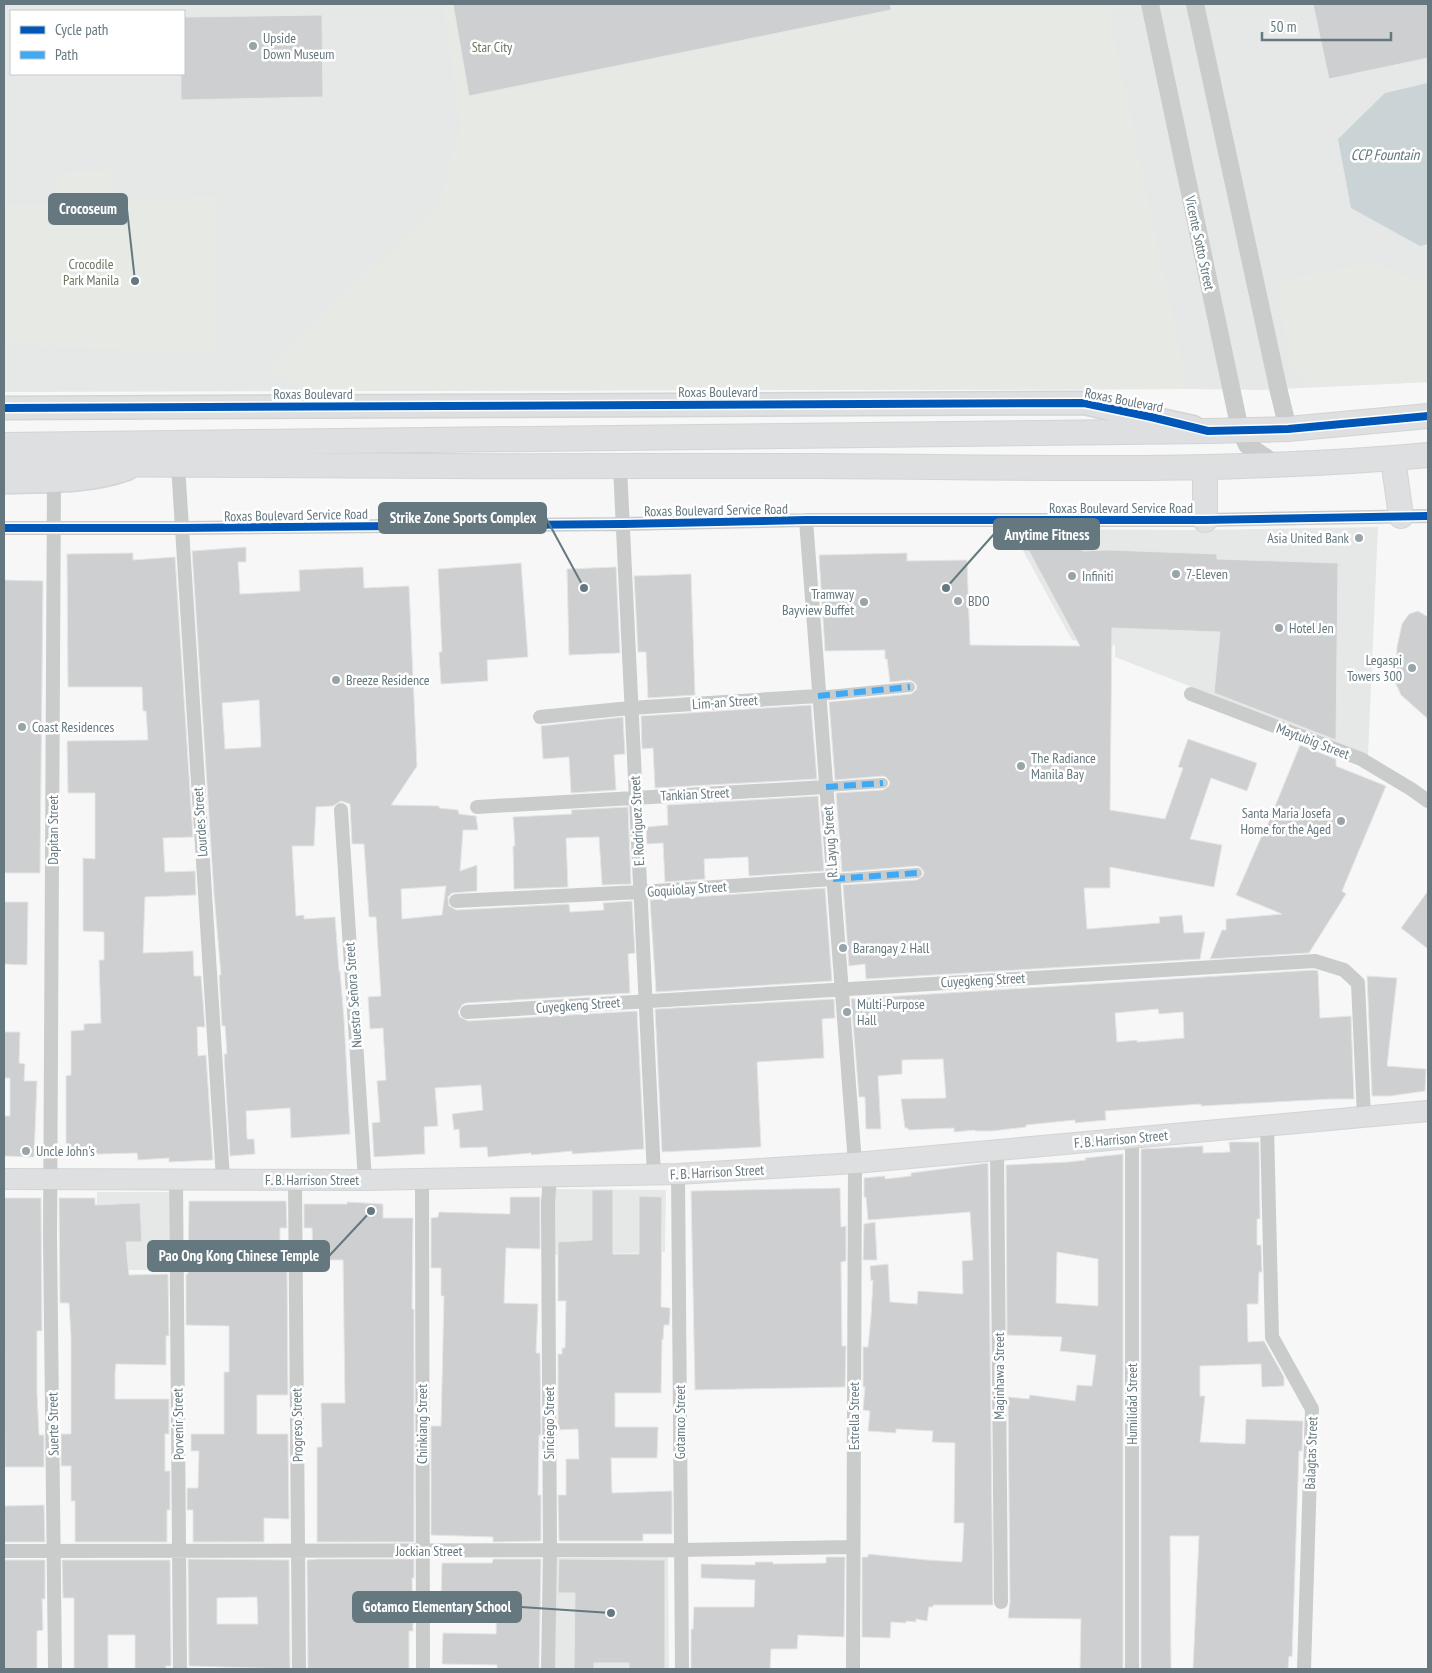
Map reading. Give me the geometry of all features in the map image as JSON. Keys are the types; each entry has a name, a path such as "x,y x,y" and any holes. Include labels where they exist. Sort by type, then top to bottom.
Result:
{"highway":[{"name":"Roxas Boulevard","path":"4,445 1208,431 1288,428 1428,416"},
{"path":"4,464 136,466 1205,468 1394,459 1428,455"},
{"path":"1394,459 1401,516"},
{"path":"1205,468 1205,520"}],"main road":[{"name":"Roxas Boulevard","path":"4,408 1084,403 1208,431"},
{"path":"4,482 54,481 100,476 136,466"},
{"name":"F. B. Harrison Street","path":"4,1178 366,1180 678,1174 854,1163 1428,1111"}],"street":[{"name":"Vicente Sotto Street","path":"1150,4 1240,430 1247,445 1277,465"},
{"path":"1195,4 1288,428"},
{"name":"Lourdes Street","path":"178,465 223,1179"},
{"name":"E. Rodriguez Street","path":"620,467 630,708 654,1175"},
{"name":"Dapitan Street","path":"52,1179 54,481"},
{"name":"Roxas Boulevard Service Road","path":"4,528 623,524 806,520 1205,520 1428,516"},
{"name":"R. Layug Street","path":"806,520 854,1163"},
{"name":"Lim-an Street","path":"540,717 630,708 818,696 910,687"},
{"name":"Maytubig Street","path":"1190,694 1361,759 1428,801"},
{"name":"Tankian Street","path":"477,807 883,782"},
{"name":"Nuestra Señora Street","path":"341,810 366,1180"},
{"name":"Goquiolay Street","path":"456,901 640,892 917,873"},
{"name":"Cuyegkeng Street","path":"467,1012 1315,961 1344,970 1358,983 1364,1117"},
{"name":"Balagtas Street","path":"1267,1126 1272,1337 1312,1409 1304,1669"},
{"name":"Humilidad Street","path":"1132,1138 1132,1669"},
{"name":"Maginhawa Street","path":"997,1150 1001,1602"},
{"name":"Estrella Street","path":"853,1669 854,1163"},
{"name":"Gotamco Street","path":"678,1174 682,1669"},
{"name":"Sinciego Street","path":"548,1669 550,1551 548,1203 550,1177"},
{"name":"Suerte Street","path":"52,1179 50,1237 55,1669"},
{"name":"Chinkiang Street","path":"422,1179 424,1669"},
{"name":"Porvenir Street","path":"176,1180 180,1669"},
{"name":"Progreso Street","path":"295,1180 299,1669"},
{"name":"Jockian Street","path":"4,1551 550,1551 853,1547"}],"shaded area":[{"path":"4,4 1428,4 1428,382 1261,390 4,392"},
{"path":"1378,527 1368,756 1115,657 1115,645 1072,640 1011,529 1203,530"},
{"path":"551,1189 666,1190 665,1252 551,1255"},
{"path":"97,1192 169,1192 169,1270 97,1270"},
{"path":"668,1557 669,1669 554,1669 554,1558"}],"green space":[{"path":"442,4 1109,4 1118,56 1188,389 303,391 268,367 438,205 461,126"},
{"name":"Crocodile Park Manila","path":"111,170 114,199 218,197 214,353 4,345 4,205 54,204 59,173"},
{"path":"1371,262 1418,281 1428,279 1428,382 1319,387 1310,384 1290,366 1278,295 1279,287 1283,280"}],"water":[{"name":"CCP Fountain","path":"1428,83 1428,244 1420,246 1351,208 1338,139 1385,93"}],"building":[{"name":"Star City","path":"453,4 890,4 891,10 469,96"},
{"path":"1313,4 1428,4 1428,58 1329,79"},
{"name":"Upside Down Museum","path":"322,15 323,97 181,100 181,75 185,75 185,17"},
{"path":"1082,530 1083,551 1108,550 1217,554 1217,559 1338,563 1336,740 1214,693 1220,632 1112,628 1110,810 1165,819 1183,768 1178,767 1188,739 1257,763 1247,791 1211,778 1190,839 1222,845 1214,887 1110,867 1110,888 1084,888 1087,929 1160,923 1159,917 1182,915 1184,933 1205,932 1200,959 866,979 865,964 849,966 843,885 917,880 923,876 924,872 917,866 842,872 836,793 883,790 889,786 890,782 883,776 835,780 829,702 911,694 916,690 917,686 910,680 890,682 885,650 825,651 819,555 907,553 907,561 967,560 970,645 1080,646 1029,551 1024,551 1023,534"},
{"path":"246,547 246,562 238,562 240,594 300,591 299,570 363,567 364,588 409,586 417,766 391,805 439,806 439,808 458,810 459,814 476,816 478,830 463,830 460,871 477,865 477,891 452,893 448,897 449,906 456,910 569,904 570,912 604,910 603,903 632,901 635,953 628,954 630,993 466,1003 462,1005 458,1012 460,1017 468,1021 637,1011 644,1149 572,1154 572,1151 531,1155 531,1153 488,1157 487,1147 460,1148 459,1129 454,1130 452,1114 483,1110 481,1085 435,1088 438,1126 424,1127 425,1154 374,1157 372,1123 380,1122 377,1081 386,1080 383,1028 370,1029 368,997 381,996 376,917 369,917 364,844 352,844 350,804 341,801 333,806 316,807 314,846 292,846 296,916 304,915 304,919 335,917 344,1019 350,1134 291,1138 290,1108 246,1111 247,1139 254,1139 255,1154 230,1156 224,1054 227,1054 225,1026 222,1026 219,975 221,975 192,551","holes":["259,700 261,747 225,749 222,703","446,886 442,915 402,919 401,889"]},
{"path":"133,553 133,560 175,557 193,837 163,838 165,872 195,871 196,895 145,897 143,953 193,951 194,976 201,976 205,1027 197,1027 198,1056 206,1055 213,1160 169,1162 169,1158 138,1160 137,1153 66,1155 66,1076 71,1075 71,1031 84,1030 84,1024 101,1023 99,960 104,960 104,932 83,931 83,858 95,859 95,793 68,793 67,741 148,740 146,711 143,711 142,687 68,687 67,554"},
{"path":"521,563 528,657 487,660 488,681 441,684 439,652 442,652 438,569"},
{"path":"616,567 620,653 569,655 567,569"},
{"path":"691,574 695,695 648,698 646,652 638,652 634,576"},
{"name":"Coast Residences","path":"4,580 43,581 40,873 4,873"},
{"name":"Legaspi Towers 300","path":"1418,611 1428,617 1428,719 1401,695 1396,684 1397,647 1402,624 1409,614"},
{"path":"811,705 817,779 655,788 653,748 642,749 641,716"},
{"path":"623,717 625,754 614,755 616,790 571,793 569,757 543,759 541,726"},
{"path":"1300,745 1336,759 1336,766 1386,786 1342,891 1346,894 1309,953 1210,959 1222,930 1226,930 1226,919 1282,914 1236,895"},
{"path":"818,796 824,871 749,876 748,857 704,859 705,879 665,882 663,843 647,844 646,827 668,825 667,805"},
{"path":"628,807 631,884 602,885 599,837 566,838 568,887 514,889 513,846 515,846 513,817 572,814 571,810"},
{"path":"825,888 832,981 656,992 650,900"},
{"path":"1428,891 1428,949 1401,928"},
{"path":"4,902 28,902 27,965 4,964"},
{"path":"1314,970 1318,971 1320,1018 1351,1016 1354,1099 1201,1106 1201,1104 1105,1111 1106,1120 1075,1123 1075,1120 992,1131 954,1132 954,1128 908,1130 908,1128 905,1128 901,1099 946,1098 943,1059 902,1060 902,1074 878,1076 881,1129 866,1129 865,1097 859,1097 851,999","holes":["1158,1009 1159,1014 1183,1012 1184,1038 1117,1042 1115,1013"]},
{"path":"1367,976 1397,978 1387,1066 1426,1069 1425,1091 1390,1096 1372,1096"},
{"path":"834,999 835,1018 822,1019 824,1058 757,1062 761,1147 662,1152 655,1009"},
{"path":"4,1032 20,1032 19,1063 25,1064 24,1081 37,1081 34,1157 4,1156 4,1116 10,1116 10,1078 4,1078"},
{"path":"1229,1142 1259,1142 1260,1219 1257,1219 1257,1245 1261,1245 1262,1272 1259,1272 1258,1304 1247,1304 1248,1342 1264,1341 1284,1377 1284,1386 1262,1387 1261,1364 1200,1366 1200,1396 1205,1396 1200,1442 1245,1444 1246,1419 1303,1421 1302,1451 1299,1451 1292,1657 1289,1656 1288,1669 1193,1669 1199,1536 1170,1536 1171,1669 1141,1669 1141,1149 1203,1146 1203,1153 1230,1152"},
{"path":"1123,1154 1123,1669 1080,1669 1081,1619 1008,1618 1010,1602 1008,1397 1029,1399 1030,1395 1075,1401 1077,1385 1092,1386 1096,1355 1060,1351 1062,1337 1007,1335 1006,1165 1068,1162 1086,1160 1085,1158","holes":["1057,1252 1098,1259 1098,1306 1056,1303"]},
{"path":"988,1163 993,1605 933,1605 933,1607 929,1607 927,1621 916,1619 916,1622 891,1622 890,1638 862,1637 862,1557 868,1557 868,1554 962,1562 964,1523 954,1523 955,1443 932,1442 933,1431 896,1429 896,1433 868,1431 870,1411 863,1410 865,1387 863,1387 863,1347 868,1347 871,1317 873,1280 871,1281 870,1266 888,1264 890,1302 917,1304 918,1291 963,1294 962,1261 973,1260 970,1212 868,1220 866,1197 864,1197 864,1178 885,1176 885,1179 911,1176 911,1173"},
{"path":"840,1188 841,1227 846,1226 846,1261 841,1262 842,1346 846,1346 845,1387 695,1390 691,1191"},
{"path":"592,1190 613,1190 613,1254 639,1254 639,1196 662,1197 661,1307 670,1308 670,1316 669,1325 664,1325 662,1339 661,1393 615,1393 615,1427 658,1427 657,1458 611,1458 612,1493 672,1491 672,1534 643,1534 643,1541 559,1541 558,1495 566,1495 566,1459 579,1459 578,1429 558,1430 558,1354 562,1354 562,1348 565,1348 566,1301 558,1301 558,1242 592,1240"},
{"path":"510,1197 540,1197 540,1249 506,1248 504,1303 538,1304 536,1353 540,1353 541,1435 539,1435 538,1495 541,1495 541,1541 493,1542 493,1537 431,1535 431,1426 441,1426 444,1296 441,1296 441,1268 431,1268 431,1218 438,1217 439,1212 510,1214"},
{"path":"4,1198 41,1198 42,1331 37,1331 37,1392 39,1435 44,1435 44,1467 5,1467"},
{"path":"59,1198 95,1198 95,1205 140,1203 142,1242 126,1242 129,1275 168,1274 169,1336 166,1336 166,1365 116,1364 115,1373 115,1399 169,1399 169,1434 165,1434 165,1471 170,1471 170,1510 167,1510 167,1542 75,1542 75,1501 71,1501 71,1466 61,1466 61,1434 71,1434 71,1337 69,1303 60,1303"},
{"path":"189,1201 286,1201 287,1228 280,1228 280,1269 287,1269 288,1395 257,1395 257,1434 288,1434 289,1519 264,1518 264,1542 193,1542 193,1510 187,1510 187,1488 198,1488 199,1451 191,1451 191,1434 224,1434 224,1372 229,1372 229,1326 186,1325"},
{"path":"347,1202 383,1204 383,1218 413,1218 414,1542 317,1542 317,1447 322,1447 321,1403 345,1403 343,1260 313,1260 312,1228 304,1228 304,1204 347,1204"},
{"path":"875,1222 877,1260 863,1260 864,1224"},
{"path":"44,1505 45,1542 4,1542 4,1506"},
{"path":"826,1557 845,1557 844,1637 798,1635 797,1649 771,1649 770,1669 691,1669 691,1629 693,1629 694,1607 754,1607 755,1580 701,1578 701,1564 755,1565 755,1562 773,1562 773,1564 826,1563"},
{"path":"188,1559 289,1560 290,1669 189,1666","holes":["257,1597 258,1624 217,1624 217,1598"]},
{"path":"414,1559 414,1578 412,1578 413,1631 409,1631 409,1669 308,1669 307,1560"},
{"path":"493,1559 541,1559 539,1669 497,1669 497,1665 442,1664 443,1633 496,1634 497,1599 441,1600 442,1563 492,1563"},
{"path":"559,1559 665,1560 665,1669 629,1669 629,1663 594,1663 594,1669 574,1669 575,1593 558,1593"},
{"path":"4,1560 45,1560 45,1599 42,1599 43,1630 37,1631 37,1669 4,1669"},
{"path":"62,1560 170,1560 171,1666 166,1666 166,1669 135,1669 135,1635 108,1635 108,1669 74,1669 74,1598 63,1598"}],"marked path":[{"path":"818,696 910,687"},
{"path":"826,787 883,783"},
{"path":"833,879 917,873"}],"cycle path":[{"path":"4,408 1084,403 1208,431 1288,429 1428,416"},
{"path":"4,528 623,524 806,520 1205,520 1428,516"}],"place":[{"name":"Upside Down Museum","path":"253,46"},
{"name":"Crocoseum","path":"135,281"},
{"name":"Asia United Bank","path":"1359,538"},
{"name":"7-Eleven","path":"1176,574"},
{"name":"Infiniti","path":"1072,576"},
{"name":"Strike Zone Sports Complex","path":"584,588"},
{"name":"Anytime Fitness","path":"946,588"},
{"name":"BDO","path":"958,601"},
{"name":"Tramway Bayview Buffet","path":"864,602"},
{"name":"Hotel Jen","path":"1279,628"},
{"name":"Legaspi Towers 300","path":"1412,668"},
{"name":"Breeze Residence","path":"336,680"},
{"name":"Coast Residences","path":"22,727"},
{"name":"The Radiance Manila Bay","path":"1021,766"},
{"name":"Santa Maria Josefa Home for the Aged","path":"1341,821"},
{"name":"Barangay 2 Hall","path":"843,948"},
{"name":"Multi-Purpose Hall","path":"847,1012"},
{"name":"Uncle John's","path":"26,1151"},
{"name":"Pao Ong Kong Chinese Temple","path":"371,1211"},
{"name":"Gotamco Elementary School","path":"611,1613"}]}
